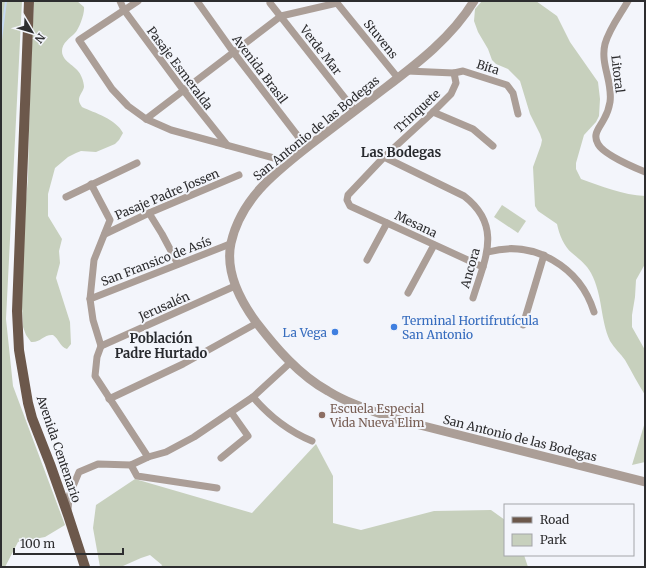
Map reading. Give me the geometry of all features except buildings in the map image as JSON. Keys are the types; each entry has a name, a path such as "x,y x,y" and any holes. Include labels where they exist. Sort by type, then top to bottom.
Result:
{"main road":[{"name":"Avenida Centenario","path":"29,1 17,304 18,343 23,381 32,418 50,464 85,567"}],"street":[{"name":"Pasaje Esmeralda","path":"120,1 124,10 184,91 227,145"},
{"path":"138,1 79,40 112,89 128,106 146,119 171,130 289,162"},
{"name":"Avenida Brasil","path":"197,1 234,53 307,148"},
{"name":"San Antonio de las Bodegas","path":"474,1 457,24 424,58 270,177 254,195 241,216 230,244 230,264 235,286 243,302 257,323 291,362 327,391 353,404 381,414 645,482"},
{"name":"Litoral","path":"628,1 608,36 604,47 604,64 610,88 610,96 608,110 597,131 596,138 601,148 610,155 645,172"},
{"name":"Verde Mar","path":"270,3 355,111"},
{"name":"Stuvens","path":"281,16 337,3 398,78"},
{"path":"146,119 281,16"},
{"name":"Bita","path":"407,71 454,73 463,71 507,85 513,93 518,114"},
{"name":"Trinquete","path":"348,195 384,157 433,112 453,91 456,83 454,73"},
{"path":"433,112 473,129 493,146"},
{"name":"Ancora","path":"384,157 464,196 478,210 484,221 488,234 488,252 473,298"},
{"path":"66,196 137,162"},
{"name":"Pasaje Padre Jossen","path":"105,234 149,213 239,175"},
{"path":"91,184 110,220 94,260 90,299 93,320 101,346 97,357 95,376 148,457"},
{"name":"Mesana","path":"348,195 347,200 350,206 483,267"},
{"path":"149,213 178,264"},
{"path":"367,260 387,223"},
{"name":"San Fransico de Asís","path":"90,299 230,244"},
{"path":"408,293 434,245"},
{"path":"488,252 500,249 518,249 544,255 559,264 573,276 586,293 594,312"},
{"path":"523,325 544,255"},
{"name":"Jerusalén","path":"101,346 235,286"},
{"path":"109,399 183,364 257,323"},
{"path":"68,515 69,496 79,472 98,464 131,465 148,457 166,452 194,437 253,397 291,362"},
{"path":"253,397 278,422 295,433 312,441"},
{"path":"221,458 248,436 231,412"},
{"path":"131,465 137,476 217,488"}],"green space":[{"path":"1,1 22,1 6,319 13,386 65,525 45,537 18,542 5,567 1,567"},
{"path":"34,1 77,1 84,7 84,13 77,31 62,48 63,55 77,70 82,79 84,87 79,101 82,107 110,120 120,128 123,133 115,144 96,152 81,151 68,157 55,168 48,194 48,216 62,239 59,251 60,263 56,278 70,322 71,344 67,349 63,347 53,335 31,342 23,327 23,232 28,178"},
{"path":"482,1 536,1 557,16 570,42 598,82 600,99 599,116 596,122 584,135 576,163 576,169 581,179 620,192 645,196 645,264 636,280 632,327 645,350 645,395 625,360 610,341 604,324 598,290 591,273 564,244 557,224 538,211 535,206 533,167 542,140 530,114 520,81 508,69 496,64 492,60 488,49 478,32 474,21 475,9"},
{"path":"502,205 526,221 518,233 494,217"},
{"path":"645,422 645,462 632,465"},
{"path":"316,444 333,476 333,523 361,530 434,511 491,510 504,519 504,556 524,556 528,567 161,567 162,565 150,555 123,566 100,567 93,528 96,505 135,479 252,513"}],"waterway":[{"path":"1,40 6,1"}],"place":[{"name":"Terminal Hortifrutícula San Antonio","path":"394,327"},
{"name":"La Vega","path":"335,332"},
{"name":"Escuela Especial Vida Nueva Elim","path":"322,415"}],"district":[{"name":"Las Bodegas","path":"401,152"},
{"name":"Población Padre Hurtado","path":"161,346"}]}
